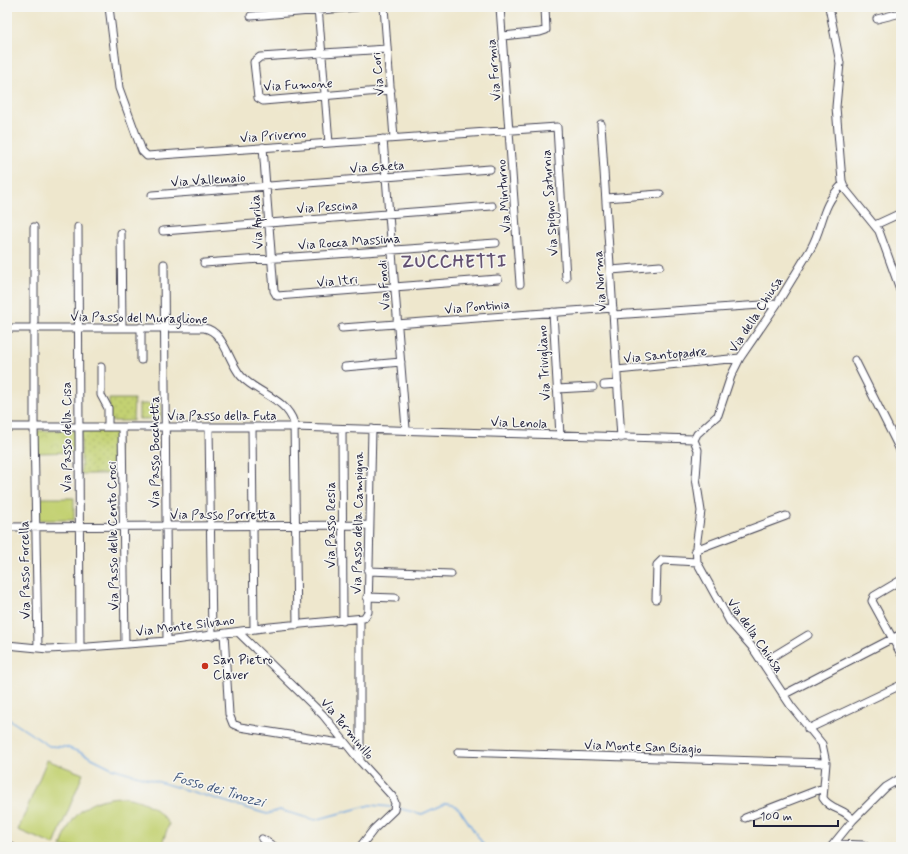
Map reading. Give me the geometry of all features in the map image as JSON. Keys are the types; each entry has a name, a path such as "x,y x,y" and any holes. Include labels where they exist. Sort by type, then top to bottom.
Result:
{"street":[{"name":"Via Priverno","path":"109,7 115,67 120,92 144,154 150,156 556,127"},
{"path":"250,16 318,9 357,7"},
{"name":"Via Cori","path":"384,7 394,138"},
{"name":"Via Formia","path":"500,7 511,130"},
{"path":"503,36 544,31 547,26 545,7"},
{"path":"829,7 840,64 836,107 843,184 875,225 883,240 901,292"},
{"path":"318,9 329,143"},
{"path":"877,19 901,13"},
{"name":"Via Fumone","path":"387,49 258,58 254,62 256,89 258,98 261,101 391,90"},
{"name":"Via Norma","path":"602,124 621,438"},
{"name":"Via Spigno Saturnia","path":"556,127 566,278"},
{"name":"Via Minturno","path":"511,130 520,284"},
{"name":"Via Fondi","path":"383,139 406,429"},
{"name":"Via Aprilia","path":"263,147 275,295"},
{"name":"Via Gaeta","path":"266,186 490,169"},
{"name":"Via della Chiusa","path":"823,788 826,763 822,744 808,729 783,695 748,642 730,622 697,562 695,550 701,508 696,478 698,450 694,439 698,433 718,415 731,376 740,358 777,304 815,242 828,202 843,184"},
{"name":"Via Vallemaio","path":"152,195 266,186"},
{"path":"606,198 660,194"},
{"name":"Via Pescina","path":"163,231 492,206"},
{"path":"875,225 901,213"},
{"name":"Via Passo Forcella","path":"34,227 34,427 38,648"},
{"name":"Via Passo della Cisa","path":"78,227 80,648"},
{"path":"121,233 122,327"},
{"name":"Via Rocca Massima","path":"204,263 496,243"},
{"name":"Via Passo Bocchetta","path":"164,264 167,641"},
{"path":"611,270 660,266"},
{"name":"Via Itri","path":"275,295 280,296 498,279"},
{"path":"614,315 777,304"},
{"name":"Via Pontinia","path":"342,328 613,308"},
{"name":"Via Trivigliano","path":"552,312 560,436"},
{"path":"141,327 141,360"},
{"name":"Via Passo del Muraglione","path":"7,328 141,327 204,328 213,331 218,336 240,375 283,406 291,415 294,427"},
{"name":"Via Santopadre","path":"617,370 740,358"},
{"path":"855,360 901,452"},
{"path":"345,367 401,362"},
{"path":"101,367 101,395 108,408 108,426"},
{"path":"604,385 618,384"},
{"path":"557,389 593,387"},
{"name":"Via Passo delle Cento Croci","path":"122,426 125,644"},
{"name":"Via Passo della Futa","path":"7,427 294,427 342,429"},
{"path":"210,427 212,636"},
{"path":"252,427 254,629"},
{"path":"294,427 297,625"},
{"name":"Via Lenola","path":"342,429 406,429 560,436 694,439"},
{"name":"Via Passo Resia","path":"342,429 343,621"},
{"name":"Via Passo della Campigna","path":"360,761 363,618 367,597 372,429"},
{"path":"695,550 786,516"},
{"name":"Via Passo Porretta","path":"7,527 367,525"},
{"path":"656,598 658,562 662,560 697,562"},
{"path":"368,570 451,574"},
{"path":"901,580 876,595 872,600 901,654"},
{"path":"367,597 395,598"},
{"name":"Via Monte Silvano","path":"7,645 38,648 80,648 167,641 254,629 363,618"},
{"name":"Via Terminillo","path":"238,632 320,712 360,761 390,794 394,808 374,829 360,847"},
{"path":"224,634 229,714 233,724 240,727 346,744"},
{"path":"783,695 901,634"},
{"path":"762,663 808,635"},
{"path":"808,729 901,685"},
{"name":"Via Monte San Biagio","path":"458,752 826,763"},
{"path":"832,845 853,820 886,787 901,778"},
{"path":"745,818 823,788 823,796 826,802 846,812 853,820"},
{"path":"262,839 275,847"},
{"path":"7,844 12,847"},
{"path":"832,845 864,845"}],"green space":[{"path":"109,399 134,399 133,421 109,421"},
{"path":"139,404 161,404 161,419 139,419"},
{"path":"75,430 75,452 37,453 37,431"},
{"path":"81,431 118,431 117,474 81,474"},
{"path":"37,498 74,498 74,520 37,520"},
{"path":"47,760 83,774 54,845 18,830"},
{"path":"122,797 143,802 159,813 169,824 161,847 61,847 70,825 82,810 99,801"}],"waterway":[{"name":"Fosso dei Tinozzi","path":"7,718 49,746 66,747 112,768 267,814 280,810 315,820 370,805 391,807"},
{"name":"Fosso dei Tinozzi","path":"397,808 422,814 446,803 453,804 460,810 485,847"}],"place":[{"name":"San Pietro Claver","path":"205,666"}],"district":[{"name":"ZUCCHETTI","path":"454,261"}]}
